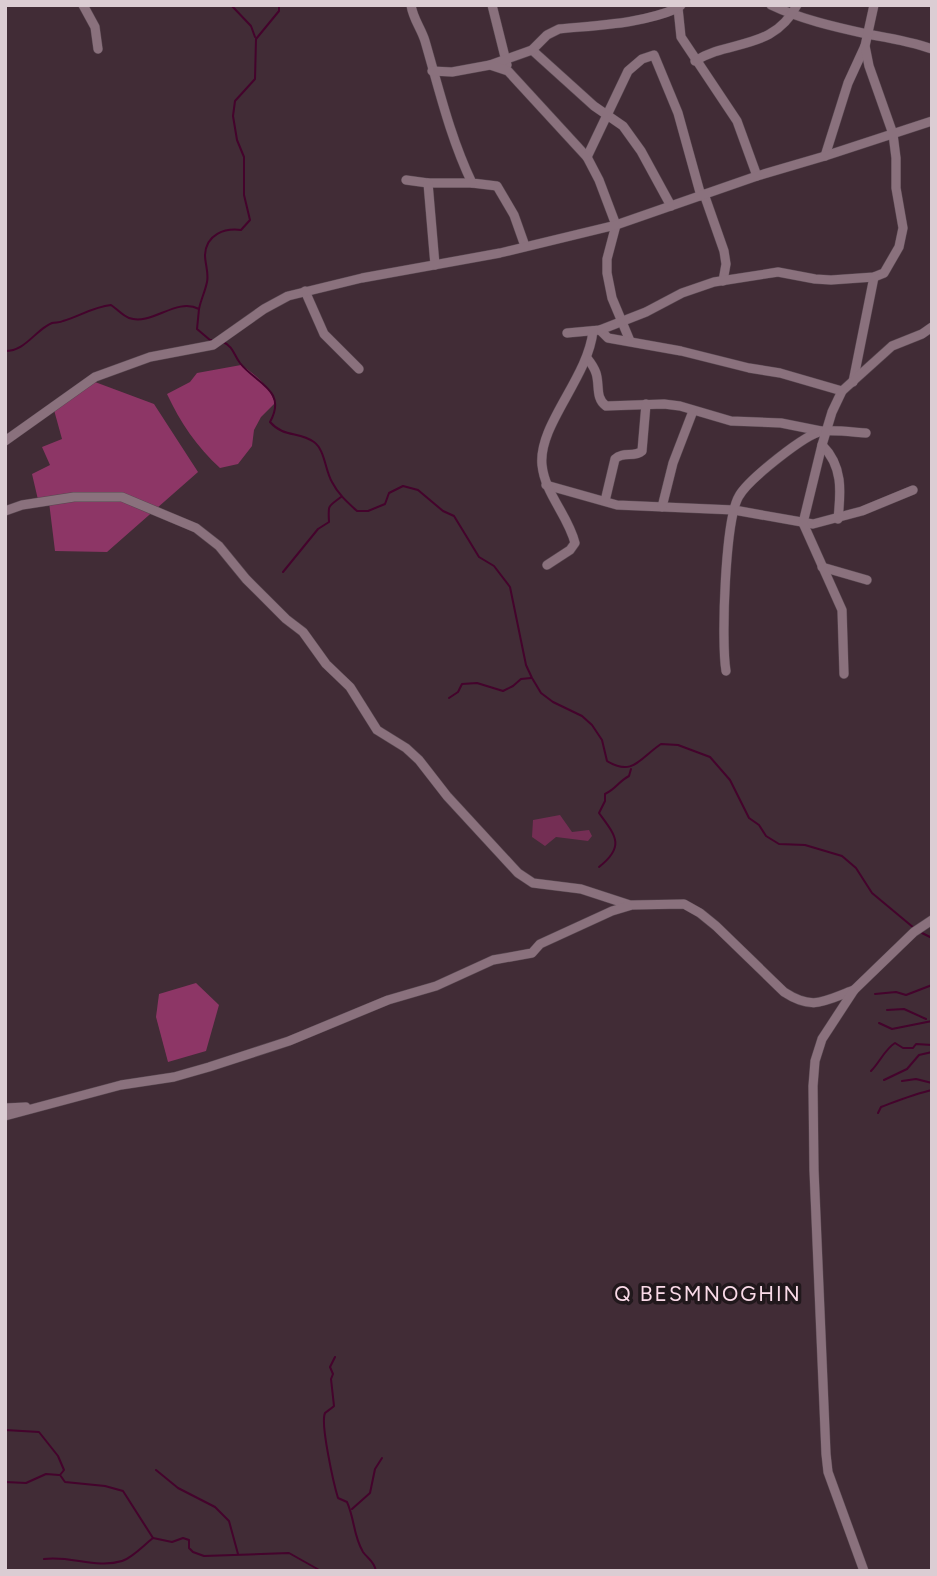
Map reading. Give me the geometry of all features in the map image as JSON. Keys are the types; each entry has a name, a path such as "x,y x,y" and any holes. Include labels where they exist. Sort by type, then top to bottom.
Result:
{"street":[{"path":"83,5 95,27 98,49"},
{"path":"411,5 414,18 425,39 451,134 472,183"},
{"path":"492,5 507,65 587,157 599,180 616,225 607,259 607,273 612,298 630,341"},
{"path":"771,5 867,34 898,38 932,49"},
{"path":"825,156 848,83 865,46 874,5"},
{"path":"432,71 452,72 490,65 507,65 559,29 641,20 680,6 681,37 737,121 757,176"},
{"path":"695,61 712,51 722,51 765,38 794,10"},
{"path":"567,333 596,331 622,322 682,293 723,281 778,272 815,279 874,277 884,274 899,247 903,228 896,188 893,134 865,46"},
{"path":"532,50 564,76 594,106 623,126 671,206"},
{"path":"587,157 628,71 654,55 678,113 702,195 724,251 726,264 723,281"},
{"path":"5,441 95,377 150,357 213,345 264,309 288,296 616,225 757,176 932,121"},
{"path":"406,180 497,186 514,215 525,246"},
{"path":"428,183 435,265"},
{"path":"853,382 874,277"},
{"path":"305,291 324,334 359,369"},
{"path":"844,674 842,610 803,523 823,431 842,391 892,346 932,327"},
{"path":"596,331 608,338 780,373 842,391"},
{"path":"547,565 570,550 575,543 546,485 542,465 543,443 587,358 596,331"},
{"path":"587,358 596,373 602,404 619,407 646,404 680,406 731,421 781,423 823,431 866,433"},
{"path":"605,501 615,459 621,455 642,452 646,404"},
{"path":"662,507 673,463 693,411"},
{"path":"726,671 723,650 726,568 738,497 778,458 823,431"},
{"path":"822,445 835,460 838,469 841,495 838,519"},
{"path":"546,485 617,505 734,510 813,524 862,511 913,490"},
{"path":"5,511 22,505 74,497 122,497 196,528 219,546 246,579 303,632 326,664 350,687 377,730 406,748 419,760 447,796 518,873 533,883 581,889 632,905"},
{"path":"822,567 867,580"},
{"path":"5,1116 121,1085 174,1077 242,1057 289,1041 388,1000 436,986 492,960 532,953 540,944 550,939 612,911 632,905 684,904 700,914 797,1001 810,1004 854,990"},
{"path":"864,1571 828,1472 826,1454 813,1086 822,1039 854,990 914,932 932,920"},
{"path":"5,1108 35,1107"}],"shaded area":[{"path":"241,365 261,381 275,403 261,417 254,430 252,446 238,464 220,468 190,434 167,394 190,382 197,373"},
{"path":"95,382 154,404 198,472 107,552 55,551 49,502 39,504 32,474 50,465 42,447 62,439 54,410"},
{"path":"560,815 572,832 589,830 592,836 588,841 556,837 545,846 532,837 533,820"},
{"path":"196,983 219,1005 206,1051 168,1062 156,1017 159,994"}],"waterway":[{"path":"231,5 251,26 255,37"},
{"path":"199,309 207,282 205,255 209,242 223,231 241,230 250,220 244,195 244,157 237,140 233,116 235,101 255,79 256,39 279,11 279,5"},
{"path":"5,351 19,348 52,323 111,305 127,317 138,319 182,306 199,309 197,329 210,340 214,340"},
{"path":"223,342 231,348 246,370 272,395 275,402 270,422 275,427 308,439 318,446 334,486 357,511 368,511 385,504 389,493 403,486 418,490 443,511 454,516 479,557 494,566 510,587 526,665 541,693 582,716 592,725 602,740 607,761 623,767 630,766 661,744 678,745 710,757 730,780 749,818 759,825 766,836 779,844 805,845 842,856 856,868 872,893 914,928"},
{"path":"5,405 6,415"},
{"path":"283,572 318,529 329,522 330,506 341,497"},
{"path":"449,698 458,692 462,684 477,683 503,691 521,679 531,678"},
{"path":"599,867 613,853 615,846 613,834 599,813 605,801 605,794 629,776 631,769"},
{"path":"922,933 932,938"},
{"path":"875,994 896,992 906,995 932,985"},
{"path":"887,1010 904,1009 926,1019"},
{"path":"879,1023 892,1029 932,1021"},
{"path":"871,1071 895,1043 903,1048 913,1048 916,1044 932,1045"},
{"path":"884,1080 907,1069 919,1055 932,1052"},
{"path":"902,1081 916,1079 932,1083"},
{"path":"878,1113 881,1107 932,1090"},
{"path":"335,1357 330,1367 333,1374 331,1379 334,1406 325,1413 324,1419 328,1454 338,1498 347,1502 360,1546 376,1571"},
{"path":"5,1430 39,1432 58,1456 64,1470 60,1475 65,1482 105,1486 123,1491 153,1538 172,1542 183,1538 189,1540 189,1548 204,1556 289,1553 321,1571"},
{"path":"352,1509 370,1493 375,1469 382,1458"},
{"path":"156,1470 178,1488 215,1507 229,1521 238,1554"},
{"path":"5,1482 26,1483 46,1474 59,1475"},
{"path":"44,1559 112,1563 130,1557 153,1538"}],"district":[{"name":"Q BESMNOGHIN","path":"708,1293"}]}
